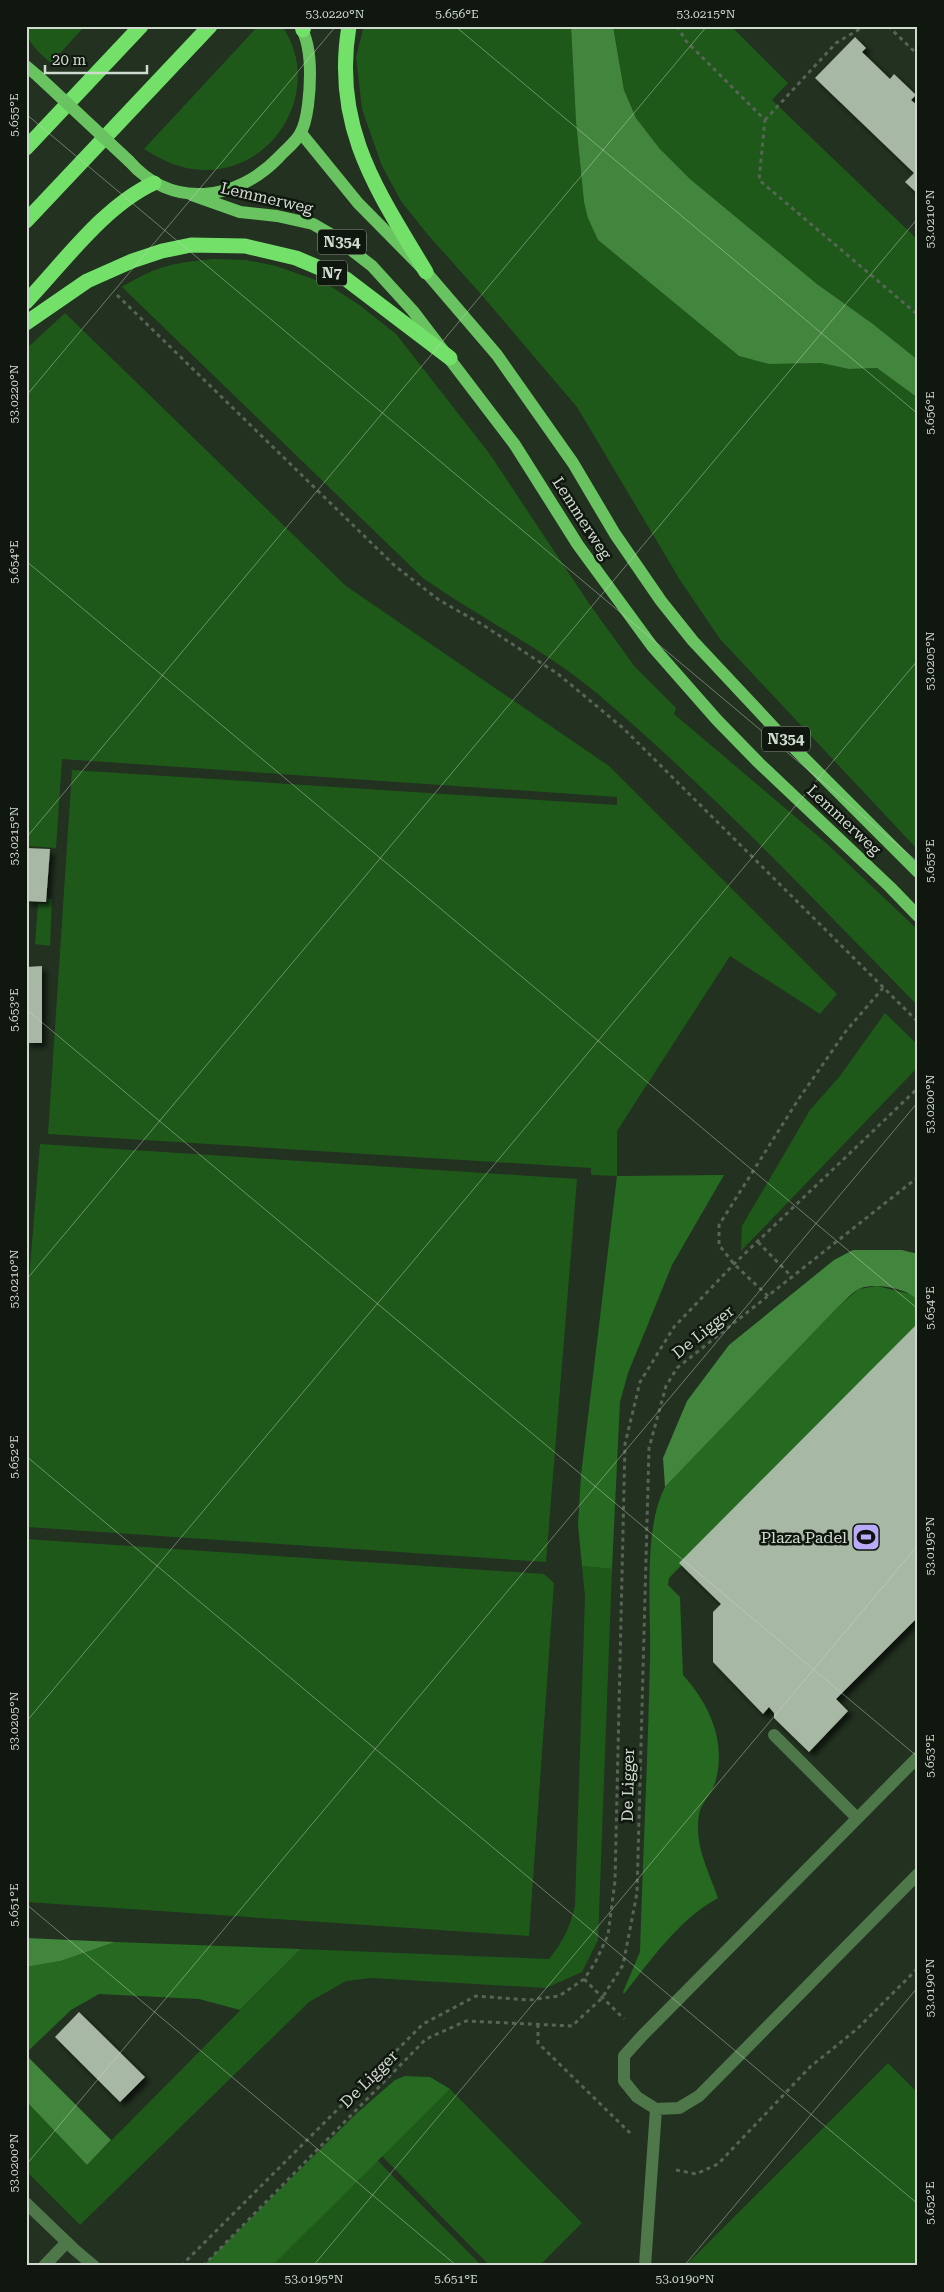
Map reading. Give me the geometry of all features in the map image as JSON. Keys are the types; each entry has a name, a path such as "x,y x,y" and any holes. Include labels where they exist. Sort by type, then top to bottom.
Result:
{"highway":[{"path":"26,148 141,26"},
{"path":"26,221 210,26"},
{"path":"349,26 344,54 344,75 352,128 377,189 426,272"},
{"path":"26,302 112,210 136,191 154,183"},
{"name":"N7","path":"26,323 87,281 132,261 162,251 191,246 245,246 296,258 346,279 450,358"}],"main road":[{"name":"N354","path":"26,66 154,183 169,190 192,194 212,193 246,184 269,168 301,133 310,84 310,58 302,28"},
{"name":"Lemmerweg","path":"301,133 358,203 426,272 497,355 573,463 616,534 656,594 682,628 782,735 918,872"},
{"name":"Lemmerweg","path":"192,194 240,212 298,219 313,224 332,235 372,266 413,311 515,445 578,545 652,646 738,742 918,916"}],"street":[{"path":"774,1735 857,1818"},
{"path":"918,1757 624,2056 624,2080 636,2097 656,2109 679,2108 699,2096 918,1874"},
{"path":"645,2266 656,2109"},
{"path":"26,2203 94,2266"},
{"path":"44,2266 67,2242"}],"path":[{"path":"677,26 686,41 765,120"},
{"path":"864,26 836,43 765,120 759,180 918,315"},
{"path":"888,26 918,56"},
{"path":"114,293 395,566 439,600 483,625 558,674 623,728 918,1022"},
{"path":"768,1296 734,1264 719,1245 719,1225 798,1100 846,1031 883,988"},
{"name":"De Ligger","path":"181,2266 423,2024 476,1996 528,2000 559,1996 584,1979 595,1963 608,1935 615,1881 625,1444 640,1382 674,1327 734,1264 917,1090"},
{"name":"De Ligger","path":"203,2266 426,2039 466,2021 572,2026 602,1998 623,1965 638,1893 649,1448 666,1386 677,1368 918,1177"},
{"path":"758,1242 792,1277"},
{"path":"584,1979 642,2036"}],"shaded area":[{"path":"26,26 85,26 51,63 31,42"},
{"path":"258,26 282,26 294,49 298,74 295,98 286,121 272,141 253,156 231,167 205,170 173,164 144,149"},
{"path":"364,26 571,26 576,122 584,202 598,240 739,356 769,364 821,363 850,369 877,368 918,398 918,850 720,639 680,580 577,407 428,235 401,201 382,166 362,109 356,57"},
{"path":"571,26 613,26 624,90 636,118 660,149 690,179 817,284 873,324 918,360 918,398 877,368 849,369 821,363 769,364 739,356 598,240 588,218 584,202 576,122"},
{"path":"613,26 731,26 788,83 772,100 918,240 918,360 873,324 817,284 690,179 660,149 636,118 624,90"},
{"path":"215,259 246,260 276,266 327,284 358,304 396,334 489,453 590,605 635,667 676,708 674,714 825,842 918,930 918,1006 762,847 682,769 578,678 423,578 122,287 145,274 167,266"},
{"path":"65,313 346,586 609,766 837,994 820,1014 730,956 617,1131 617,1176 591,1175 591,1168 48,1134 72,770 617,805 617,797 62,759 56,848 26,846 26,349"},
{"path":"47,899 52,899 50,946 35,944 38,903 46,904"},
{"path":"885,1013 918,1045 918,1067 741,1251 742,1226 810,1110 840,1076"},
{"path":"40,1144 577,1179 546,1562 27,1527 26,1316"},
{"path":"724,1175 672,1265 628,1373 620,1402 612,1569 582,1566 578,1525 581,1475 617,1176"},
{"path":"853,1250 902,1250 918,1254 918,1300 906,1292 883,1286 861,1288 855,1291 665,1487 663,1458 687,1401 729,1345 834,1260"},
{"path":"877,1286 918,1296 918,1325 669,1578 668,1585 680,1597 683,1675 693,1687 708,1712 714,1725 717,1739 719,1753 718,1768 712,1791 700,1810 698,1837 718,1898 691,1917 666,1941 624,1994 623,1992 640,1952 650,1656 650,1569 651,1546 658,1504 665,1487 839,1306 859,1289"},
{"path":"26,1539 544,1574 554,1583 529,1936 26,1902"},
{"path":"582,1566 612,1569 598,1940 582,1972 546,1988 371,1978 346,1981 309,2002 80,2225 26,2171 26,2101 87,2165 301,1949 549,1959 554,1953 571,1921 575,1906 585,1596"},
{"path":"26,1938 115,1942 61,1961 26,1967"},
{"path":"115,1942 301,1949 240,2010 199,1999 99,1994 71,2010 26,2053 26,1967 61,1961"},
{"path":"26,2055 111,2140 87,2165 26,2101"},
{"path":"888,2063 918,2093 918,2266 691,2266 688,2263"},
{"path":"405,2076 430,2077 450,2089 272,2266 203,2266 357,2113 395,2080"},
{"path":"450,2089 582,2223 539,2266 490,2266 382,2156"},
{"path":"377,2160 482,2266 272,2266"}],"building":[{"path":"855,37 866,48 862,52 890,79 894,74 916,95 911,100 918,106 918,194 905,182 914,173 815,78"},
{"path":"26,848 50,849 46,902 26,901"},
{"path":"42,966 42,1043 26,1043 26,967"},
{"path":"918,1323 918,1617 836,1699 848,1711 809,1752 774,1718 774,1713 769,1707 763,1714 713,1662 713,1612 721,1604 679,1563"},
{"path":"79,2012 145,2077 120,2102 55,2037"}],"place":[{"name":"Plaza Padel","path":"866,1537"}]}
